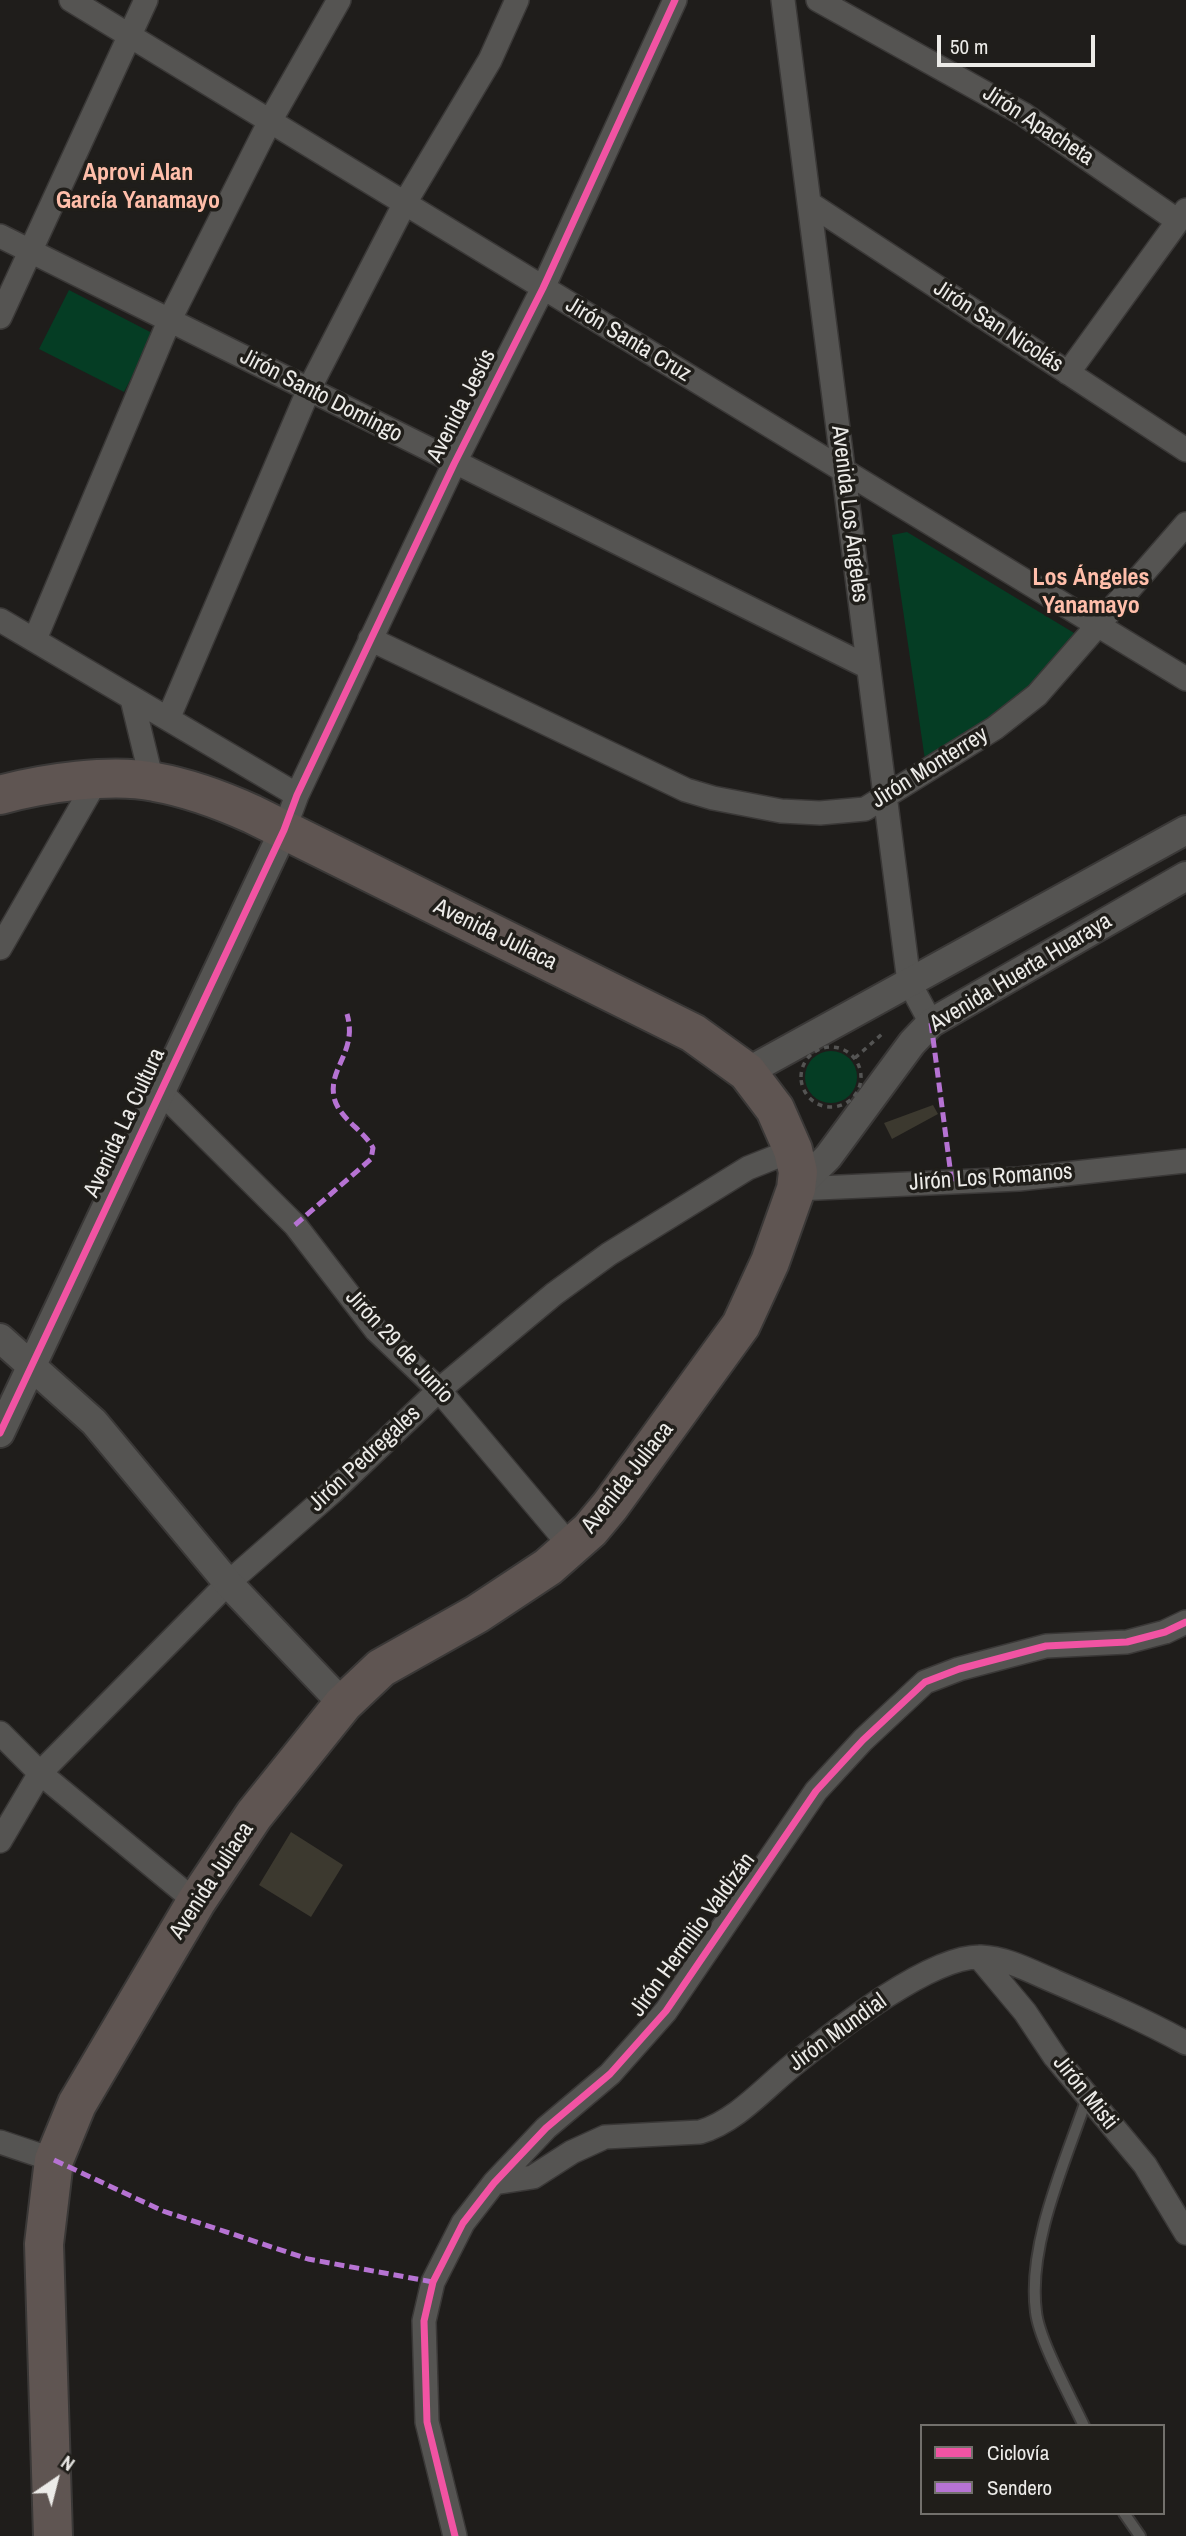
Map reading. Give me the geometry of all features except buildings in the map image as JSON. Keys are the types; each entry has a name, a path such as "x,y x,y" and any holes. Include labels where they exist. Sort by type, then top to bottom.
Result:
{"highway":[{"name":"Avenida Juliaca","path":"0,795 51,785 96,781 152,781 223,801 693,1033 747,1072 775,1109 793,1150 798,1172 796,1189 769,1262 741,1325 610,1506 572,1548 477,1614 381,1668 343,1704 254,1815 196,1902 77,2104 54,2160 44,2244 53,2536"}],"street":[{"name":"Jirón Santa Cruz","path":"72,0 1186,678"},
{"path":"0,317 146,0"},
{"path":"35,639 170,319 270,121 339,0"},
{"path":"168,719 309,389 405,201 490,60 517,0"},
{"name":"Avenida Jesús","path":"284,830 297,795 370,639 543,288 675,0"},
{"name":"Avenida Los Ángeles","path":"783,0 909,982 932,1023"},
{"name":"Jirón Apacheta","path":"818,0 1023,114 1182,215"},
{"name":"Jirón San Nicolás","path":"809,203 1186,450"},
{"path":"1068,373 1182,215"},
{"name":"Jirón Santo Domingo","path":"0,236 170,319 454,464 868,667"},
{"name":"Jirón Monterrey","path":"370,639 663,780 713,799 781,811 820,813 865,810 1019,711 1038,695 1096,625 1154,565 1186,524"},
{"path":"0,620 297,795"},
{"path":"132,699 152,781"},
{"path":"0,948 96,781"},
{"name":"Avenida La Cultura","path":"0,1433 284,830"},
{"name":"Avenida Huerta Huaraya","path":"747,1072 1186,830"},
{"name":"Avenida Huerta Huaraya","path":"796,1189 828,1157 912,1043 932,1023 1186,876"},
{"name":"Jirón 29 de Junio","path":"161,1092 295,1225 376,1330 439,1390 572,1548"},
{"name":"Jirón Pedregales","path":"0,1841 40,1773 228,1583 332,1492 439,1390 554,1293 609,1254 671,1219 721,1184 793,1150"},
{"name":"Jirón Los Romanos","path":"796,1189 1019,1179 1186,1160"},
{"path":"0,1338 94,1422 228,1583 343,1704"},
{"name":"Jirón Hermilio Valdizán","path":"456,2536 427,2422 424,2322 433,2282 463,2222 494,2183 545,2128 610,2074 666,2011 816,1791 857,1746 925,1682 959,1669 1046,1646 1127,1642 1166,1632 1186,1622"},
{"path":"0,1733 40,1773 196,1902"},
{"name":"Jirón Mundial","path":"494,2183 533,2177 572,2152 605,2137 700,2132 713,2128 853,2017 915,1980 954,1962 979,1957 1012,1963 1139,2018 1186,2043"},
{"name":"Jirón Misti","path":"979,1957 1145,2165 1186,2233"},
{"path":"0,2142 54,2160"}],"lane":[{"path":"1083,2424 1036,2314 1035,2270 1052,2201 1087,2095"},
{"path":"1126,2515 1140,2536"}],"path":[{"path":"855,1058 882,1034"},
{"path":"829,1047 848,1052 855,1058 862,1075 861,1084 851,1100 834,1108 816,1104 809,1098 801,1081 801,1071 811,1055 829,1047"}],"green space":[{"path":"69,290 154,334 124,392 39,349"},
{"path":"907,532 1089,642 1041,693 925,760 892,535"},
{"path":"831,1051 841,1053 849,1059 855,1067 855,1087 849,1095 841,1101 831,1103 821,1101 813,1095 807,1087 805,1077 807,1067 813,1059 821,1053"}],"marked path":[{"path":"295,1225 371,1159 373,1148 346,1118 334,1097 335,1077 349,1038 347,1014"},
{"path":"931,1023 952,1183"},
{"path":"54,2160 163,2211 308,2259 433,2282"}],"cycle path":[{"path":"0,1433 284,830 297,795 454,464 543,288 675,0"},
{"path":"455,2536 427,2422 424,2321 433,2282 463,2223 494,2183 546,2128 610,2074 666,2011 816,1791 863,1740 925,1682 959,1669 1046,1646 1127,1642 1165,1632 1186,1622"}],"district":[{"name":"Aprovi Alan García Yanamayo","path":"138,188"},
{"name":"Los Ángeles Yanamayo","path":"1091,593"}]}
